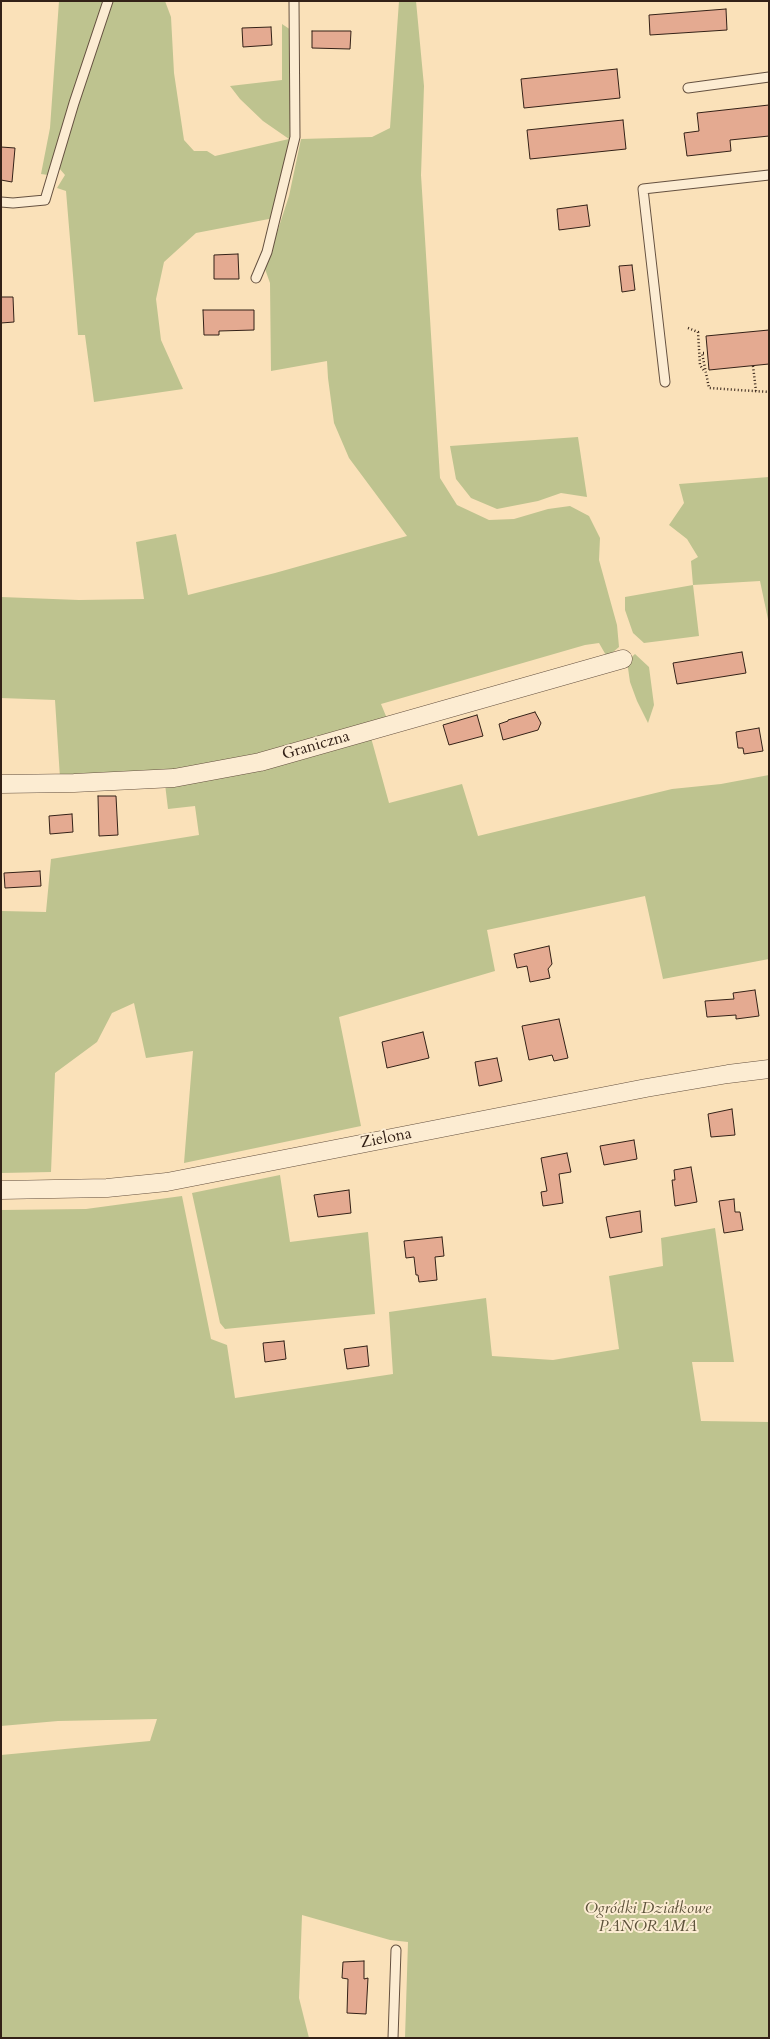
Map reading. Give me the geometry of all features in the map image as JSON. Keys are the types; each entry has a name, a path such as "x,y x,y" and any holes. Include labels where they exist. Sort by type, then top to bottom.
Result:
{"street":[{"name":"Graniczna","path":"1,784 74,783 174,778 260,762 623,659"},
{"name":"Zielona","path":"1,1190 107,1188 167,1182 644,1089 728,1074 769,1069"}],"lane":[{"path":"1,202 13,203 45,200 74,103 108,1"},
{"path":"256,278 267,252 295,137 294,1"},
{"path":"688,88 769,77"},
{"path":"665,382 643,189 769,175"},
{"path":"393,2038 396,1950"}],"path":[{"path":"688,328 698,332 700,365 708,376"},
{"path":"704,353 702,353 709,388 769,392"},
{"path":"753,366 756,392"}],"green space":[{"path":"59,1 105,1 48,175 41,174 50,128"},
{"path":"111,1 165,1 171,17 174,73 184,140 194,151 207,151 215,156 289,139 263,121 240,99 230,86 282,80 282,24 291,30 291,132 274,218 196,233 164,262 156,299 161,340 183,389 94,402 85,335 78,335 66,191 57,188 65,175 59,168 64,146"},
{"path":"399,1 416,1 424,86 421,175 440,478 457,505 489,520 514,519 548,509 570,506 589,516 600,538 599,560 617,625 619,647 607,657 599,643 585,645 381,704 388,721 235,761 163,773 60,778 55,700 1,698 1,597 79,600 144,599 136,542 176,534 188,595 407,536 349,458 334,423 327,361 271,371 270,283 265,269 289,196 301,139 372,137 390,128"},
{"path":"578,437 587,497 561,493 538,501 497,509 471,498 456,479 450,446"},
{"path":"769,477 769,624 760,581 693,585 691,561 698,557 687,539 669,525 684,503 679,484"},
{"path":"693,585 699,636 644,643 633,633 625,610 625,597"},
{"path":"635,654 649,667 654,705 648,723 630,682 627,661"},
{"path":"370,734 389,803 462,784 478,836 672,789 721,784 769,775 769,959 663,979 645,896 487,930 495,971 339,1017 361,1126 184,1163 193,1051 146,1058 134,1003 112,1013 97,1042 55,1073 51,1172 1,1173 1,904 2,911 46,912 51,859 199,835 195,806 168,809 165,784"},
{"path":"280,1175 290,1242 368,1232 375,1314 225,1329 220,1323 192,1193"},
{"name":"Ogródki Działkowe PANORAMA","path":"182,1196 211,1339 227,1345 235,1398 393,1374 389,1312 486,1298 492,1356 553,1360 619,1349 609,1276 663,1266 661,1238 715,1228 734,1362 692,1362 701,1421 769,1422 769,2038 405,2038 408,1942 390,1940 302,1915 299,1998 309,2038 1,2038 1,1755 150,1741 157,1719 58,1721 1,1726 1,1210 86,1209"}],"building":[{"path":"726,9 727,30 650,35 649,15"},
{"path":"271,27 272,45 243,47 242,28"},
{"path":"312,31 351,31 350,49 312,48"},
{"path":"617,69 620,98 524,108 521,79"},
{"path":"769,105 769,136 730,140 731,151 687,156 684,133 699,131 697,113"},
{"path":"623,120 626,149 530,159 527,130"},
{"path":"1,147 15,148 12,182 1,180"},
{"path":"587,205 590,226 559,230 557,209"},
{"path":"238,254 239,279 214,279 214,255"},
{"path":"632,265 635,290 622,292 619,266"},
{"path":"1,297 13,297 14,322 1,323"},
{"path":"203,310 254,310 254,330 219,331 219,335 204,335"},
{"path":"769,330 769,364 709,370 706,336"},
{"path":"742,652 746,673 677,684 673,663"},
{"path":"535,712 541,723 538,730 503,740 499,724"},
{"path":"477,715 483,736 449,745 443,725"},
{"path":"759,728 763,751 744,754 743,748 738,748 736,732"},
{"path":"98,796 116,796 118,835 99,836"},
{"path":"72,814 73,832 50,834 49,816"},
{"path":"40,871 41,886 5,888 4,873"},
{"path":"549,946 552,964 548,969 550,978 530,982 527,966 517,968 514,954"},
{"path":"755,990 759,1016 736,1019 736,1015 707,1017 705,1001 734,999 733,993"},
{"path":"559,1019 568,1058 554,1061 552,1055 529,1060 522,1026"},
{"path":"423,1032 429,1058 387,1068 382,1042"},
{"path":"497,1058 502,1081 479,1086 475,1062"},
{"path":"732,1109 735,1135 711,1137 708,1114"},
{"path":"634,1140 637,1159 604,1165 600,1146"},
{"path":"567,1153 571,1172 559,1174 563,1203 543,1206 541,1192 547,1191 541,1158"},
{"path":"691,1167 697,1202 675,1206 672,1180 675,1180 674,1170"},
{"path":"349,1190 351,1213 318,1217 314,1195"},
{"path":"734,1199 735,1212 740,1212 743,1230 724,1233 719,1201"},
{"path":"640,1211 642,1232 610,1238 606,1217"},
{"path":"442,1237 444,1256 435,1257 437,1280 419,1282 418,1275 416,1275 414,1257 406,1258 404,1241"},
{"path":"284,1341 286,1359 265,1362 263,1343"},
{"path":"367,1346 369,1366 347,1369 344,1349"},
{"path":"364,1961 364,1979 368,1978 366,2014 347,2013 348,1979 342,1978 343,1962"}]}
